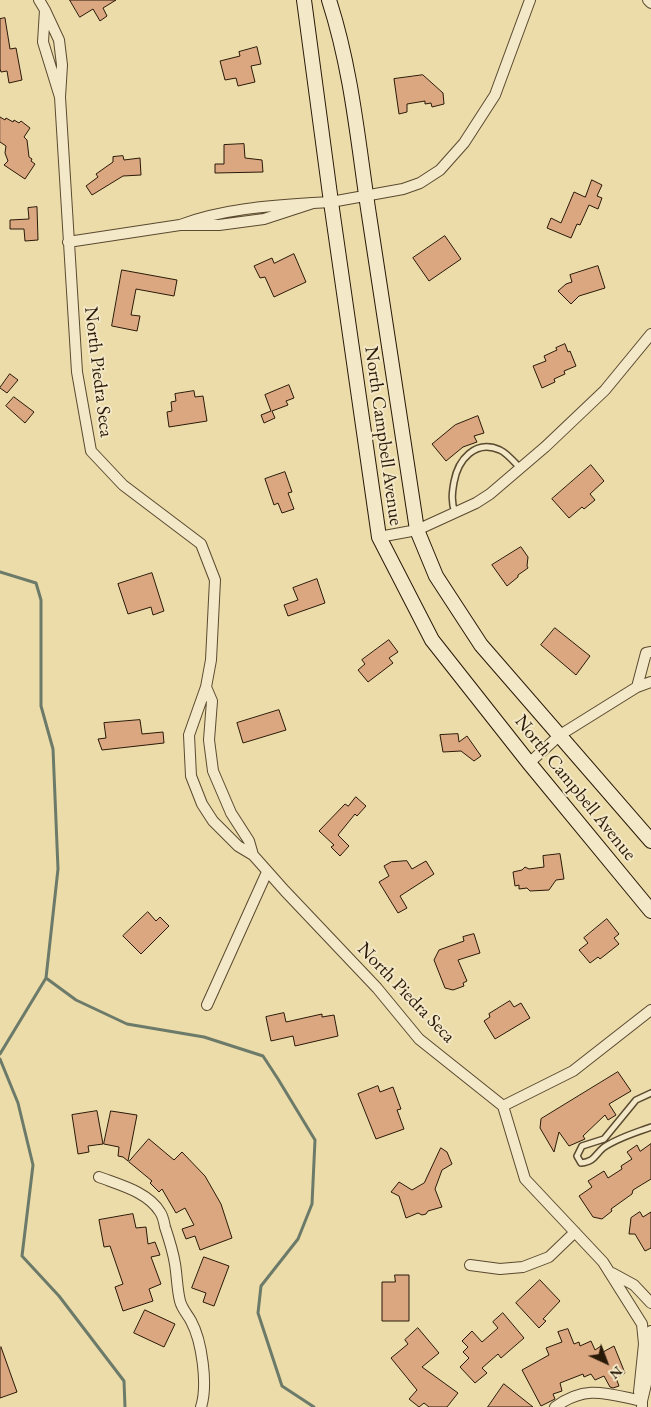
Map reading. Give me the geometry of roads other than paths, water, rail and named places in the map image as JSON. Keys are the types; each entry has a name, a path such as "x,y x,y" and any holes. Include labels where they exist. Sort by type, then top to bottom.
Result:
{"main road":[{"name":"North Campbell Avenue","path":"304,0 379,538 432,640 528,764 651,911"},
{"name":"North Campbell Avenue","path":"329,0 350,80 417,530 436,576 481,645 651,840"}],"street":[{"name":"North Piedra Seca","path":"39,0 59,40 62,65 60,96 77,372 91,451 123,485 201,544 215,580 211,660 206,687 189,735 191,776 202,804 213,821 238,846 253,855 378,988 419,1039 503,1106"},
{"path":"68,242 180,225 218,225 264,219 313,203 331,202 404,189 420,183 451,160 477,125 495,95 530,0"},
{"name":"North Piedra Seca","path":"45,10 43,42 60,96"},
{"path":"379,538 417,530 476,503 490,494 605,390 651,334"},
{"path":"637,686 646,653 651,652"},
{"path":"528,764 560,735 637,686 651,682"},
{"name":"North Piedra Seca","path":"206,687 212,701 209,740 213,771 231,814 250,841 253,855"},
{"path":"207,1005 267,872"},
{"path":"555,1407 576,1395 599,1392 642,1404 639,1392 644,1344 648,1330 642,1324 603,1262 525,1179 503,1106 573,1071 651,1010"},
{"path":"98,1177 147,1198 160,1212 170,1242 181,1304 192,1322 199,1342 203,1377 201,1407"},
{"path":"470,1265 500,1269 523,1267 549,1257 575,1232"},
{"path":"611,1272 634,1285 651,1303"}],"lane":[{"path":"455,512 452,498 456,471 460,463 471,452 479,448 491,447 508,455 520,468"},
{"path":"651,1093 636,1100 604,1139 582,1146 577,1156 581,1163 591,1161 603,1148 651,1127"}],"waterway":[{"path":"0,572 36,583 41,600 41,706 53,749 58,869 46,978 76,1000 127,1024 204,1037 263,1056 278,1079 315,1140 312,1204 298,1239 261,1286 258,1313 282,1386 314,1407"},
{"path":"0,1054 46,978"},
{"path":"0,1059 18,1103 33,1165 22,1256 59,1296 124,1381 125,1407"}]}
